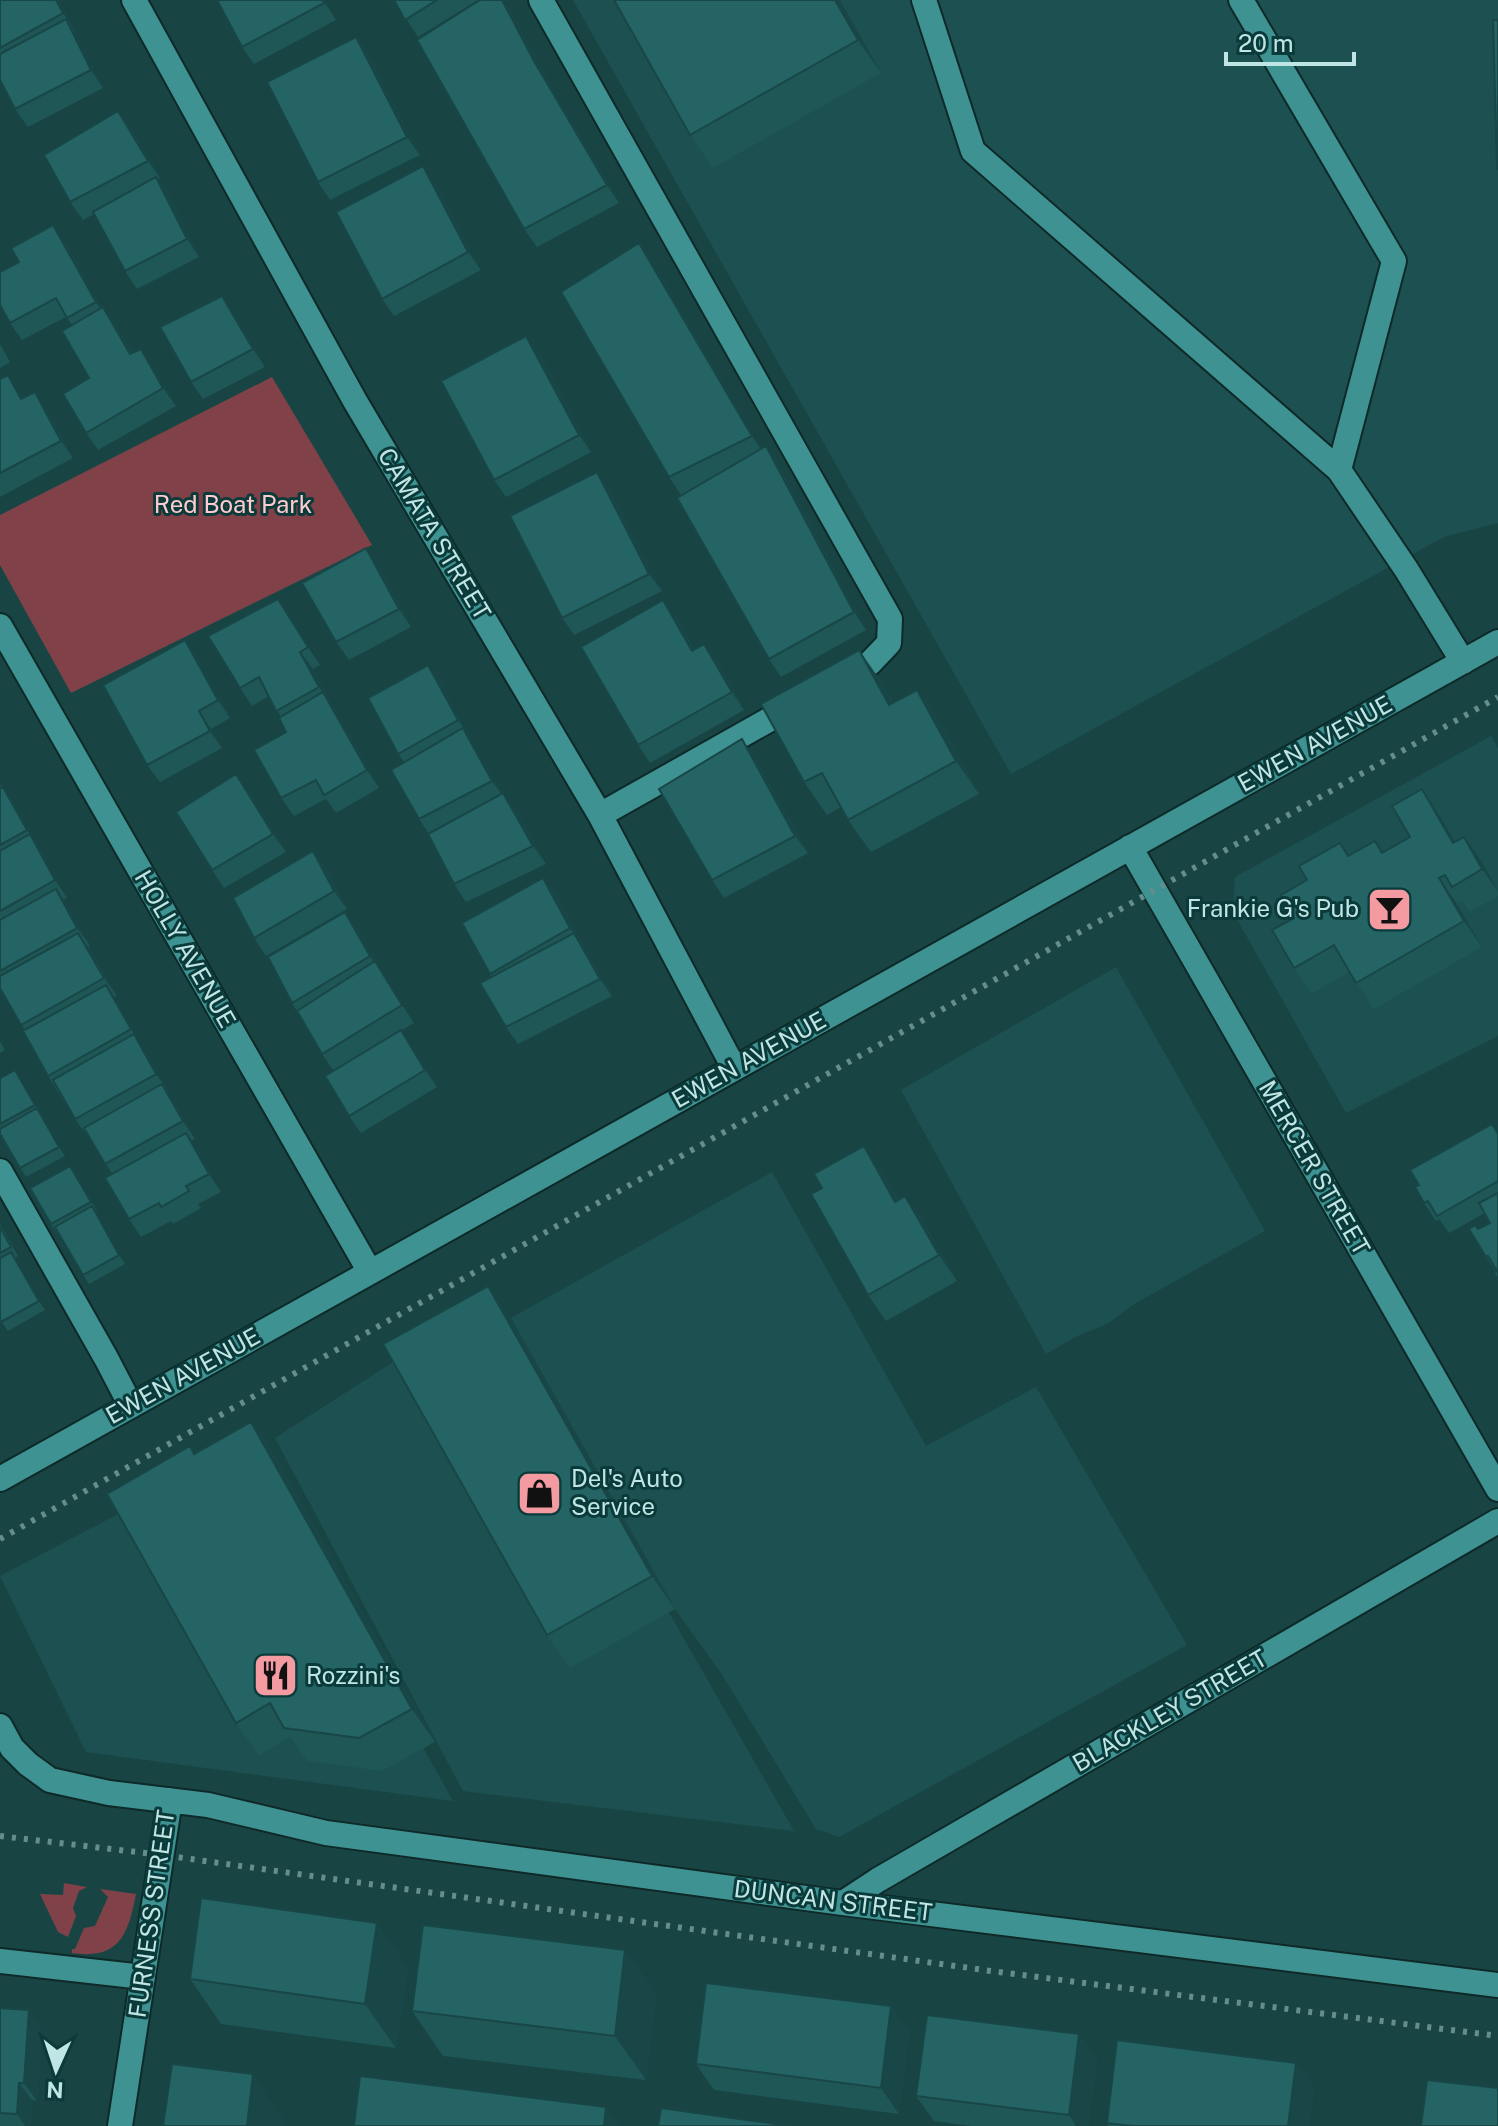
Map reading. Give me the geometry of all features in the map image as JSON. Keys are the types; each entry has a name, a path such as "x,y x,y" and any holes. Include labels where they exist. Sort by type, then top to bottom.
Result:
{"street":[{"name":"CAMATA STREET","path":"134,0 355,401 600,815 734,1068"},
{"path":"541,0 890,619 889,643 870,663 600,815"},
{"path":"924,0 973,151 1339,470 1406,569 1463,662"},
{"path":"1241,0 1394,261 1339,470"},
{"name":"HOLLY AVENUE","path":"0,626 370,1272"},
{"name":"EWEN AVENUE","path":"0,1479 1498,642"},
{"name":"MERCER STREET","path":"1130,847 1498,1489"},
{"path":"0,1171 131,1406"},
{"name":"BLACKLEY STREET","path":"843,1903 1498,1521"},
{"name":"FURNESS STREET","path":"0,1726 12,1748 50,1780 109,1793 170,1800 120,2126"},
{"name":"DUNCAN STREET","path":"170,1800 208,1805 326,1833 843,1903 1498,1985"},
{"path":"0,1961 143,1977"}],"shaded area":[{"path":"573,0 1498,0 1498,523 1444,537 1011,774"},
{"path":"1491,736 1498,748 1498,1036 1346,1113 1233,912 1235,877"},
{"path":"1116,967 1265,1231 1134,1304 1107,1324 1075,1337 1046,1354 901,1090"},
{"path":"772,1172 926,1446 1036,1387 1187,1645 839,1837 816,1829 721,1673 675,1609 511,1318"},
{"path":"490,1300 794,1831 463,1791 275,1438"},
{"path":"252,1444 453,1801 86,1752 0,1576"}],"green space":[{"name":"Red Boat Park","path":"272,377 372,545 71,693 0,565 0,515"},
{"path":"64,1883 87,1887 79,1891 73,1908 76,1916 68,1937 58,1932 40,1894 63,1895"},
{"path":"100,1889 136,1894 125,1932 111,1948 101,1952 72,1953 84,1928 95,1926 108,1897"}],"building":[{"path":"0,0 56,0 63,13 0,48"},
{"path":"217,0 323,0 324,3 242,47"},
{"path":"394,0 437,0 405,20"},
{"path":"480,0 502,0 607,185 524,229 417,40"},
{"path":"614,0 835,0 858,40 690,135"},
{"path":"66,19 91,70 15,109 0,80 0,54"},
{"path":"1493,20 1498,20 1498,169 1497,169"},
{"path":"356,37 407,137 318,182 267,82"},
{"path":"118,111 148,161 70,202 44,155"},
{"path":"423,166 468,252 382,299 336,212"},
{"path":"156,177 187,239 125,271 93,212"},
{"path":"53,225 96,302 67,318 56,298 10,323 0,305 0,272 19,262 11,248"},
{"path":"639,243 752,436 669,477 561,292"},
{"path":"222,296 253,349 191,382 160,327"},
{"path":"103,307 130,354 141,349 163,388 86,433 63,394 89,378 62,331"},
{"path":"526,336 579,435 494,480 441,381"},
{"path":"8,375 21,399 35,392 61,441 0,473 0,379"},
{"path":"766,446 854,612 769,659 677,498"},
{"path":"597,472 649,574 562,618 510,516"},
{"path":"366,548 399,609 336,642 302,583"},
{"path":"278,599 308,647 300,652 319,687 276,711 259,677 240,688 208,636"},
{"path":"663,600 692,651 704,644 732,692 638,745 581,647"},
{"path":"185,640 218,700 199,711 210,731 147,765 103,685"},
{"path":"859,650 889,705 917,690 956,761 848,820 822,773 804,782 761,704"},
{"path":"428,665 458,720 398,754 368,698"},
{"path":"323,692 367,770 324,795 316,780 281,798 254,750 286,732 279,718"},
{"path":"463,728 492,781 419,819 391,770"},
{"path":"742,739 795,836 712,880 659,789"},
{"path":"236,774 273,834 212,870 176,812"},
{"path":"3,787 27,830 0,845 0,789"},
{"name":"Frankie G's Pub","path":"1422,789 1453,843 1464,837 1482,869 1452,887 1445,875 1439,878 1464,921 1356,983 1334,945 1294,968 1272,930 1294,918 1281,895 1307,880 1299,866 1340,843 1348,856 1375,841 1382,853 1410,837 1392,806"},
{"path":"503,793 533,846 454,884 428,834"},
{"path":"30,834 55,880 0,911 0,851"},
{"path":"313,851 334,891 254,938 233,898"},
{"path":"543,878 570,928 490,974 462,923"},
{"path":"56,889 77,928 0,971 0,920"},
{"path":"345,912 370,956 292,1003 268,957"},
{"path":"78,933 104,978 21,1025 0,988 0,976"},
{"path":"574,933 600,979 506,1027 480,983"},
{"path":"375,961 402,1005 322,1054 297,1011"},
{"path":"106,985 131,1029 48,1076 23,1031"},
{"path":"401,1030 425,1070 349,1116 325,1076"},
{"path":"134,1034 156,1074 75,1119 53,1080"},
{"path":"15,1070 35,1105 0,1124 0,1078"},
{"path":"162,1084 183,1121 105,1164 84,1128"},
{"path":"37,1108 59,1147 20,1168 0,1129"},
{"path":"1492,1124 1498,1134 1498,1181 1437,1216 1428,1201 1424,1203 1415,1187 1419,1185 1410,1170"},
{"path":"186,1133 209,1174 186,1186 189,1191 161,1207 159,1203 129,1219 105,1178"},
{"path":"864,1146 895,1202 905,1196 939,1255 868,1295 811,1194 822,1188 814,1174"},
{"path":"70,1166 91,1202 51,1224 30,1188"},
{"path":"1498,1193 1498,1280 1494,1273 1497,1271 1469,1229 1475,1225 1478,1229 1490,1223 1479,1203"},
{"path":"92,1206 119,1255 83,1275 55,1227"},
{"path":"0,1227 11,1247 0,1253"},
{"path":"11,1252 39,1301 1,1322 0,1258"},
{"name":"Del's Auto Service","path":"488,1286 652,1576 547,1635 383,1344"},
{"path":"251,1422 412,1709 359,1738 284,1728 270,1703 236,1723 107,1494 190,1446 194,1454"},
{"path":"201,1898 377,1923 365,2004 190,1979"},
{"path":"423,1925 625,1950 615,2036 412,2011"},
{"path":"706,1983 891,2006 881,2088 696,2064"},
{"path":"0,2008 29,2010 24,2083 19,2083 17,2114 0,2113"},
{"path":"927,2015 1079,2034 1069,2115 916,2096"},
{"path":"1117,2040 1296,2063 1288,2126 1132,2126 1107,2123"},
{"path":"172,2064 253,2074 247,2126 163,2126"},
{"path":"360,2076 606,2107 604,2126 354,2126"},
{"path":"1427,2080 1498,2088 1498,2126 1421,2126"},
{"path":"661,2108 790,2126 658,2126"}],"railway":[{"path":"0,1539 1498,697"},
{"path":"0,1836 162,1855 991,1971 1498,2036"}],"place":[{"name":"Frankie G's Pub","path":"1390,909"},
{"name":"Del's Auto Service","path":"540,1493"},
{"name":"Rozzini's","path":"275,1676"}]}
